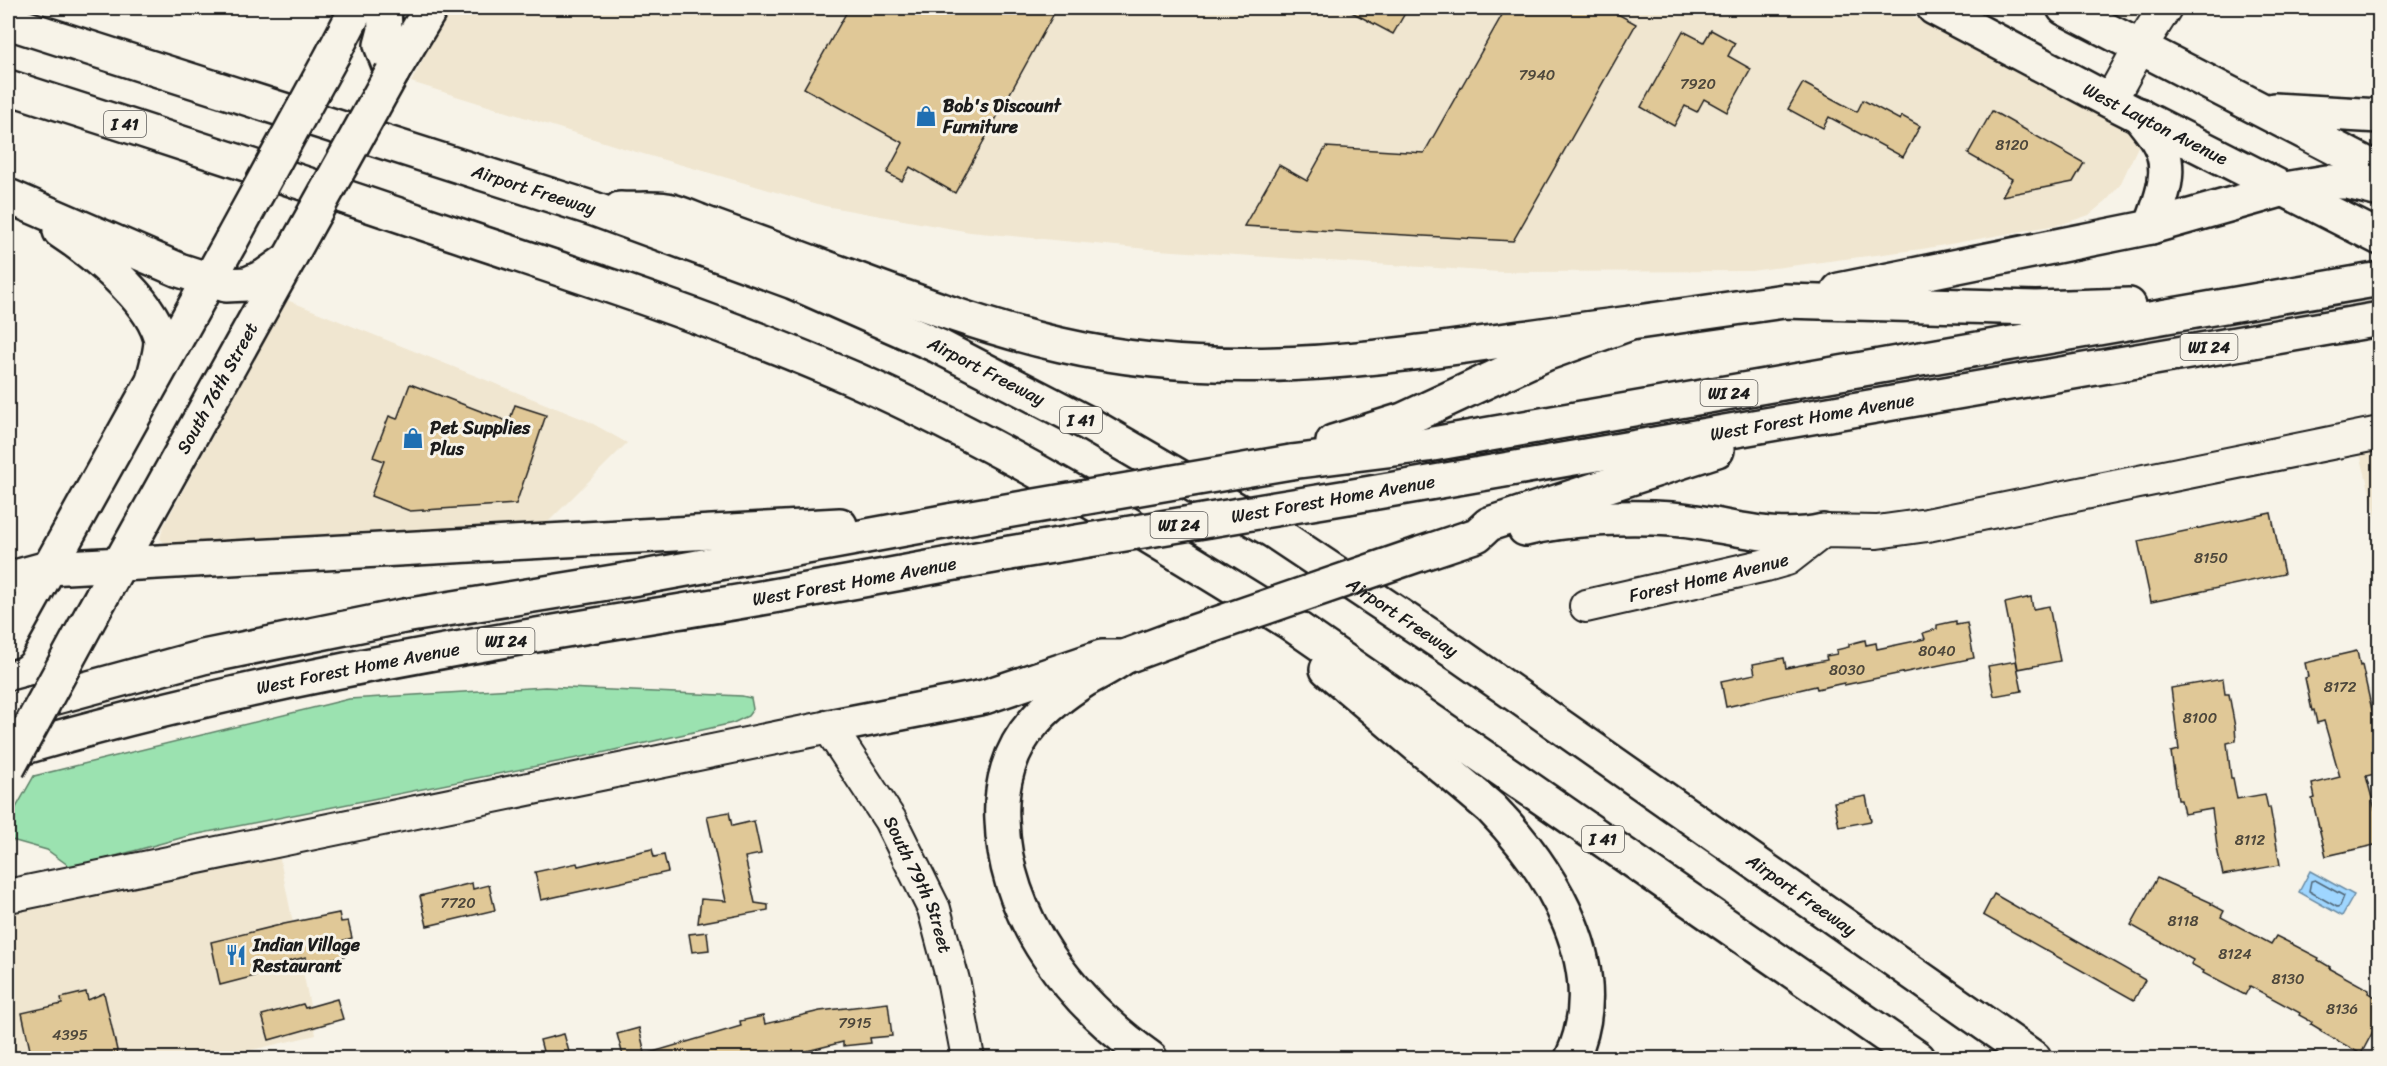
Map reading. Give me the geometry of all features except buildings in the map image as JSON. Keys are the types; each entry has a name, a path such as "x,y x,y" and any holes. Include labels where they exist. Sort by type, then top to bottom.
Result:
{"main road":[{"path":"9,639 209,281 357,8"},
{"path":"384,8 385,30 381,45 392,74"},
{"name":"South 76th Street","path":"8,768 430,8"},
{"name":"West Layton Avenue","path":"1934,8 2379,238"},
{"path":"2064,8 2379,171"},
{"name":"Airport Freeway","path":"8,22 594,209 793,282 938,346 1087,423 1273,531 1459,655 2034,1059"},
{"name":"I 41","path":"8,87 242,162 657,302 750,336 853,379 939,419 1031,467 1287,621 1918,1059"},
{"path":"2124,107 2159,142 2165,157 2166,168 2162,195 2151,226"},
{"path":"2262,109 2379,116"},
{"path":"594,209 668,210 1006,331 1096,352 1174,363 1260,366 1406,355 1784,301 2151,226 2285,189 2337,182 2379,190"},
{"path":"9,197 209,281 225,285 247,284 265,276 289,259"},
{"path":"9,197 73,240 143,302 161,338 154,377"},
{"name":"West Forest Home Avenue","path":"8,710 202,657 404,616 660,574 1291,462 1427,445 2379,279"},
{"path":"1784,301 2036,308 2126,304 2166,315"},
{"name":"West Forest Home Avenue","path":"8,752 71,733 233,693 424,656 1010,553 1761,427 2379,318"},
{"path":"1291,462 1342,439 1403,420 1545,354 1631,323"},
{"path":"1150,1059 1094,1012 1068,984 1044,951 1017,897 1002,845 1003,788 1011,759 1032,724 1065,693 1088,678 1108,670 1124,657 1477,535 1489,524 1709,454 1761,427"},
{"path":"1477,535 1496,537 1535,527 1595,519 1672,519 1781,536 1802,536 1823,531"},
{"path":"8,579 48,568 835,525 922,526"},
{"path":"1287,621 1331,674 1464,783 1510,827 1533,857 1568,918 1578,947 1584,976 1586,997 1583,1020 1578,1046 1572,1059"},
{"path":"829,727 984,697 1102,657 1124,657"}],"street":[{"path":"2124,107 2140,47 2165,8"},
{"path":"1823,531 1877,532 1928,525 2379,433"},
{"name":"Forest Home Avenue","path":"1586,606 1787,559 1823,531"},
{"path":"8,896 829,727"},
{"name":"South 79th Street","path":"829,727 890,820 934,909 954,984 969,1059"}],"shaded area":[{"path":"450,8 1897,8 2131,132 2141,140 2120,185 2089,215 2062,224 1922,249 1751,271 1499,272 1158,250 970,232 825,206 626,149 411,82"},
{"path":"2106,8 2149,8 2135,16 2126,17"},
{"path":"287,300 588,421 627,443 541,529 169,546 160,539 163,527"},
{"path":"2380,450 2379,528 2360,454"},
{"path":"276,840 316,1035 217,1058 8,1058 8,896"}],"green space":[{"path":"545,687 742,696 751,698 753,709 748,716 733,723 597,754 188,836 72,868 47,850 8,839 8,822 34,776 349,699"}],"water":[{"path":"2310,871 2354,895 2342,916 2299,892"}],"place":[{"name":"Bob's Discount Furniture","path":"926,116"},
{"name":"Pet Supplies Plus","path":"413,438"},
{"name":"Indian Village Restaurant","path":"236,955"}]}
